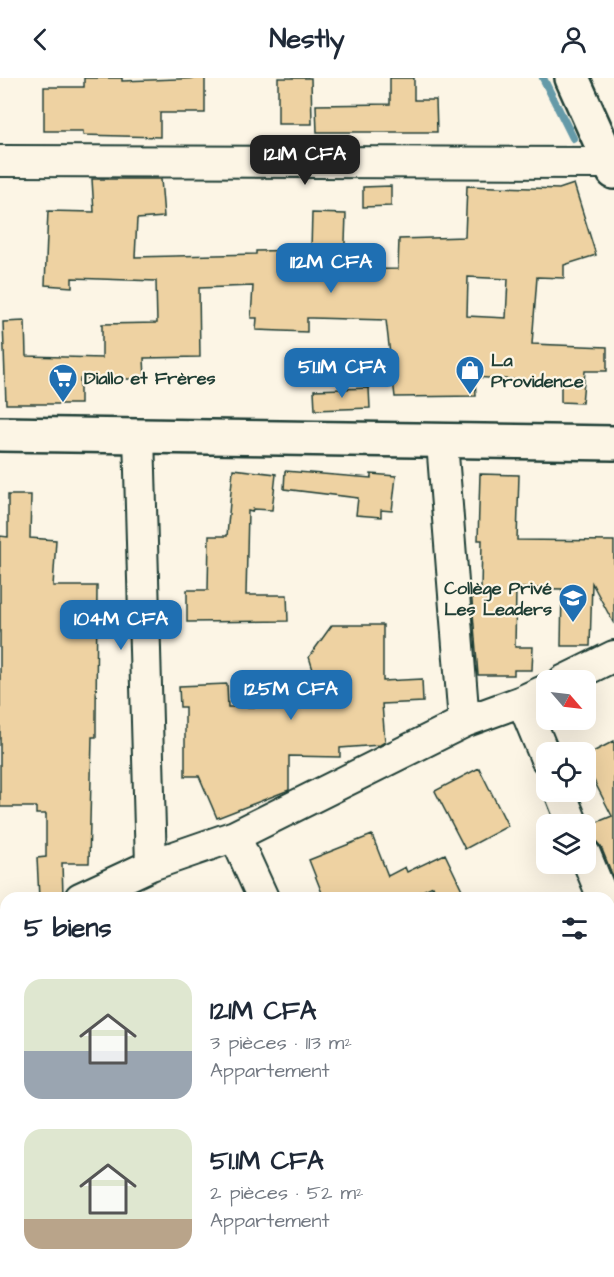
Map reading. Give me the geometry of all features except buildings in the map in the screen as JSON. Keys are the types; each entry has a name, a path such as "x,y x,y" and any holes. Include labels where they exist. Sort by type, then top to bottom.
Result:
{"street":[{"path":"0,161 612,168 573,78"},
{"path":"0,434 614,443"},
{"path":"139,435 151,865"},
{"path":"442,442 464,722"},
{"path":"585,670 614,656"},
{"path":"93,892 151,865 235,836 464,722 534,695 543,742"},
{"path":"235,836 260,892"},
{"path":"593,874 601,892"}],"waterway":[{"path":"543,78 573,138"}],"place":[{"name":"La Providence","path":"470,396"},
{"name":"Diallo et Frères","path":"63,404"},
{"name":"Collège Privé Les Leaders","path":"573,624"}]}
